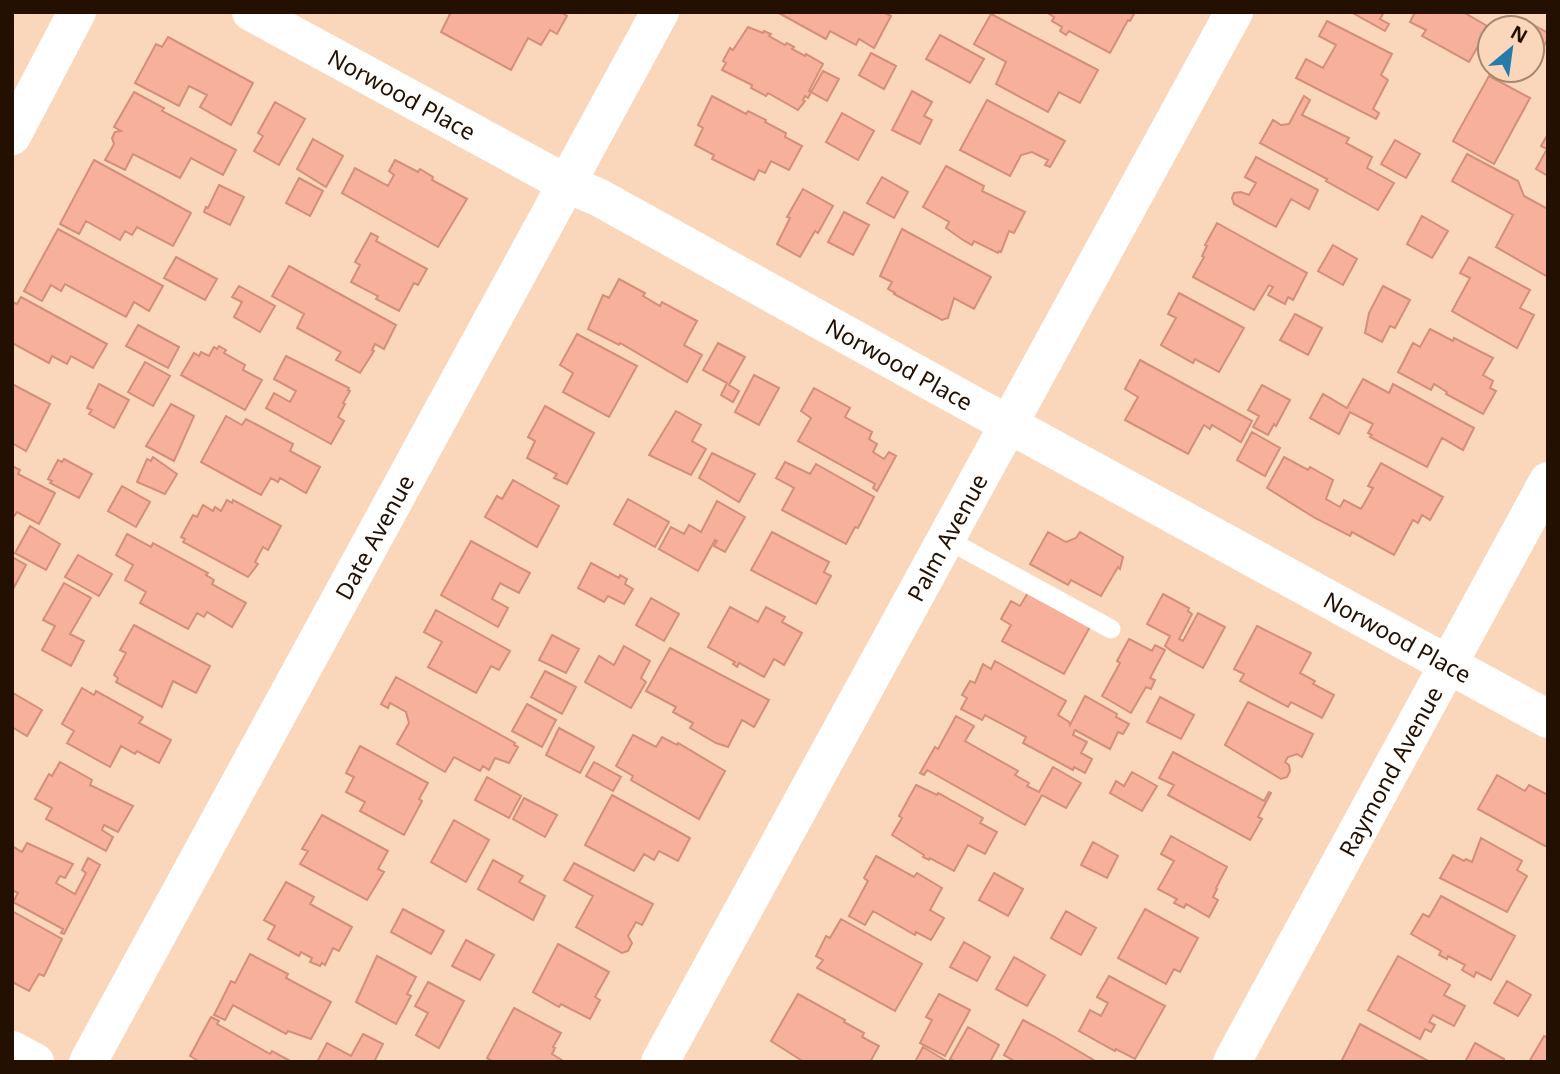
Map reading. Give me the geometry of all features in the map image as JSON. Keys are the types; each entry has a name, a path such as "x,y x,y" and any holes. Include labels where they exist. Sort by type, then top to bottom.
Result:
{"street":[{"path":"12,136 77,12"},
{"name":"Norwood Place","path":"251,12 567,184 598,197 1548,719"},
{"name":"Date Avenue","path":"88,1062 660,12"},
{"name":"Palm Avenue","path":"660,1062 1234,12"},
{"name":"Raymond Avenue","path":"1232,1062 1548,481"},
{"path":"12,1049 35,1062"}],"lane":[{"path":"946,539 1111,629"}],"building":[{"path":"451,12 560,12 567,16 557,34 550,30 541,45 528,38 511,70 441,32"},
{"path":"777,12 883,12 891,16 874,48 859,39 856,45 830,31 826,39"},
{"path":"1046,12 1135,12 1110,53 1069,31 1066,35 1060,31 1062,27 1052,21 1054,17"},
{"path":"1351,12 1384,12 1380,19 1389,24 1385,31"},
{"path":"1415,12 1463,12 1476,20 1476,50 1469,62 1422,36 1426,30 1410,22"},
{"path":"991,14 1098,70 1080,103 1059,92 1048,112 996,84 1006,62 974,44"},
{"path":"1327,21 1392,54 1381,75 1388,80 1373,109 1379,113 1376,119 1296,78 1306,59 1323,68 1336,45 1319,36"},
{"path":"748,27 771,34 769,36 823,64 808,98 805,96 805,101 798,110 768,93 766,96 751,88 752,85 722,70 726,63 723,61 730,48 733,50"},
{"path":"940,35 984,59 970,83 926,59"},
{"path":"168,37 253,83 231,125 200,107 207,95 189,86 179,106 135,83 156,44 162,47"},
{"path":"871,53 896,66 884,89 859,75"},
{"path":"823,71 839,79 827,101 811,92"},
{"path":"1485,84 1504,84 1530,98 1494,164 1453,141"},
{"path":"912,91 932,102 924,116 932,120 920,144 892,130"},
{"path":"134,92 164,108 162,111 236,150 223,175 191,158 180,178 133,154 125,170 105,160 114,144 112,138 115,132 121,131 114,127"},
{"path":"712,96 746,114 748,111 766,120 765,122 786,133 785,137 802,146 789,170 771,161 765,173 759,170 754,180 712,159 714,155 695,145 703,128 698,125"},
{"path":"1304,96 1310,100 1302,115 1349,138 1346,143 1372,157 1367,168 1394,183 1378,210 1260,143 1273,120 1281,125 1289,124"},
{"path":"987,100 1065,141 1050,167 1045,165 1048,160 1032,152 1021,155 1010,176 960,150"},
{"path":"275,102 305,119 279,165 254,151 263,136 258,133"},
{"path":"842,113 874,131 858,160 826,142"},
{"path":"1548,134 1548,176 1536,169 1547,149 1541,146"},
{"path":"313,139 343,156 326,187 297,169"},
{"path":"1395,140 1420,154 1406,178 1381,164"},
{"path":"1467,154 1518,181 1524,196 1548,209 1548,277 1496,247 1513,215 1452,181"},
{"path":"1256,157 1318,190 1309,209 1291,199 1276,227 1234,204 1234,193 1249,195 1256,183 1245,177"},
{"path":"94,160 191,213 173,246 137,227 132,235 125,231 120,240 86,221 79,234 60,224"},
{"path":"395,160 418,172 420,169 433,177 432,180 467,199 438,247 342,193 355,168 388,186 394,175 389,171"},
{"path":"946,166 984,186 982,191 1025,212 1014,233 1009,231 1001,252 974,241 972,245 963,240 946,228 949,222 923,207"},
{"path":"882,177 908,192 894,218 867,203"},
{"path":"299,178 323,191 310,216 286,203"},
{"path":"219,185 244,197 230,225 204,212"},
{"path":"803,189 833,206 800,257 777,244 790,218 787,217"},
{"path":"844,212 869,225 853,255 828,242"},
{"path":"1422,216 1448,231 1432,258 1407,244"},
{"path":"1217,223 1307,273 1293,300 1288,297 1285,304 1268,295 1273,287 1269,285 1254,310 1193,277"},
{"path":"58,229 163,286 149,311 134,302 126,317 65,284 61,291 51,285 42,301 24,291"},
{"path":"902,229 991,277 974,309 954,298 948,318 942,320 888,289 892,282 880,276"},
{"path":"371,233 378,237 376,241 427,269 418,285 414,283 399,311 351,282 360,265 355,262"},
{"path":"1333,245 1357,259 1343,285 1318,271"},
{"path":"176,257 217,279 205,300 164,278"},
{"path":"1469,257 1530,290 1520,308 1534,315 1517,348 1452,311 1470,278 1460,273"},
{"path":"289,266 396,325 384,349 375,344 372,350 374,351 360,373 336,360 341,352 297,328 304,314 272,296"},
{"path":"619,279 645,293 643,296 660,306 662,302 697,321 684,345 702,355 687,382 620,343 619,345 588,329 603,295 609,298"},
{"path":"239,286 275,306 260,332 234,317 242,302 232,297"},
{"path":"1383,286 1410,300 1395,328 1390,326 1382,342 1365,333 1369,313"},
{"path":"1179,293 1244,328 1219,372 1195,359 1193,363 1161,345 1176,318 1168,314"},
{"path":"21,297 107,344 93,368 71,356 67,364 52,356 49,363 12,343 12,302 17,304"},
{"path":"1295,314 1322,328 1308,355 1280,340"},
{"path":"138,325 179,347 168,368 126,346"},
{"path":"1430,329 1493,358 1483,375 1493,381 1490,388 1496,391 1483,414 1446,394 1447,392 1434,384 1431,390 1398,372 1413,343 1420,347"},
{"path":"577,334 637,366 609,417 563,392 573,373 560,365"},
{"path":"718,343 745,357 729,385 739,391 733,402 721,395 727,383 703,370"},
{"path":"219,346 226,350 224,353 245,365 243,370 262,380 245,410 181,375 194,353 199,356 201,352 209,356 214,347 217,349"},
{"path":"286,356 349,388 338,417 344,421 331,444 266,408 274,393 290,402 296,391 274,379"},
{"path":"1140,360 1252,421 1241,442 1212,425 1210,429 1204,425 1188,454 1125,420 1138,397 1125,389"},
{"path":"145,362 170,376 153,406 128,392"},
{"path":"754,375 779,388 759,425 735,412"},
{"path":"1363,379 1389,393 1393,384 1474,428 1463,450 1442,438 1427,467 1370,437 1372,435 1368,433 1373,424 1350,412 1339,434 1310,418 1323,394 1347,408"},
{"path":"12,384 50,404 26,451 12,443"},
{"path":"99,384 129,400 114,428 89,414 92,410 87,408"},
{"path":"1262,385 1290,400 1268,435 1253,427 1259,416 1248,410"},
{"path":"814,388 850,408 845,417 872,432 869,439 877,444 873,452 884,459 889,452 896,456 877,491 873,488 875,484 798,441 811,418 801,411"},
{"path":"171,404 194,416 174,461 146,446"},
{"path":"545,406 594,433 567,484 554,478 557,474 527,458 535,441 528,437"},
{"path":"676,411 701,425 692,441 706,449 691,475 649,455"},
{"path":"226,416 242,425 246,419 293,444 290,451 320,467 306,493 280,478 278,482 271,478 261,495 201,462"},
{"path":"1252,432 1280,448 1265,476 1237,460"},
{"path":"712,453 755,474 739,502 699,478"},
{"path":"153,457 177,474 165,494 137,482 147,459 151,461"},
{"path":"1284,457 1333,480 1326,499 1340,507 1344,500 1361,509 1373,488 1368,486 1381,463 1443,497 1430,520 1422,515 1418,523 1413,520 1394,555 1352,532 1350,536 1315,518 1267,488"},
{"path":"64,459 92,474 79,498 50,483 52,481 48,479 58,460 62,462"},
{"path":"785,462 810,474 816,464 874,497 858,528 855,527 846,544 782,510 794,488 776,478"},
{"path":"12,466 20,470 18,474 55,493 39,524 17,512 12,519"},
{"path":"513,480 559,506 537,547 485,517 497,496 502,499"},
{"path":"122,486 150,502 136,527 108,511"},
{"path":"628,499 669,522 655,547 614,524"},
{"path":"227,500 232,503 233,500 281,526 268,550 263,547 255,562 258,564 248,577 183,542 185,539 181,537 193,515 197,517 203,505 213,511 215,507 221,511"},
{"path":"717,501 745,517 725,552 714,546 717,541 715,540 698,571 659,549 671,527 684,534 689,525 701,532"},
{"path":"30,526 60,544 46,570 15,553"},
{"path":"772,532 829,562 824,572 831,576 816,604 751,570"},
{"path":"1048,532 1066,542 1076,538 1080,532 1123,557 1120,569 1118,567 1101,596 1071,580 1068,585 1030,564"},
{"path":"127,534 151,547 153,543 208,573 206,575 214,580 212,584 246,603 232,627 207,612 204,617 197,613 188,629 140,603 146,592 125,580 133,565 116,555"},
{"path":"471,541 530,573 519,593 500,583 492,599 508,608 498,627 441,595"},
{"path":"78,555 112,574 99,596 65,577"},
{"path":"12,557 26,565 12,591"},
{"path":"591,563 619,578 620,575 627,579 625,584 633,589 624,604 608,596 604,602 578,588"},
{"path":"64,583 91,598 70,634 84,641 71,666 42,650 55,626 43,620"},
{"path":"1029,591 1091,625 1064,674 1002,641 1011,625 1001,619 1011,601 1020,606"},
{"path":"1163,594 1189,608 1188,611 1192,614 1179,639 1183,641 1198,613 1225,627 1203,668 1165,646 1170,636 1147,624"},
{"path":"651,598 679,614 664,641 636,625"},
{"path":"730,607 758,622 766,607 785,617 782,622 802,633 784,665 774,659 764,677 739,663 737,667 733,664 735,662 708,647"},
{"path":"436,610 510,651 499,670 491,666 476,693 428,667 442,642 424,632"},
{"path":"134,625 210,666 196,693 173,681 162,707 116,682 118,678 114,675 126,653 120,650"},
{"path":"1257,626 1311,653 1300,673 1315,681 1313,684 1334,695 1322,718 1291,702 1288,707 1240,681 1244,674 1234,669"},
{"path":"552,635 579,649 566,673 539,660"},
{"path":"1129,639 1152,651 1155,645 1165,650 1150,678 1155,680 1151,689 1146,687 1131,713 1102,696 1120,663 1117,661"},
{"path":"624,646 650,661 641,678 646,682 631,708 585,682 599,656 614,665"},
{"path":"670,648 769,700 754,727 742,720 728,747 716,743 690,728 693,723 673,712 676,707 646,691"},
{"path":"995,661 1066,701 1058,715 1070,725 1085,696 1129,724 1123,734 1118,732 1110,749 1075,730 1073,735 1087,742 1081,753 1092,759 1085,773 1074,767 1073,770 1023,743 1026,737 985,715 982,720 961,709 967,698 962,695 970,681 975,683 983,664 991,669"},
{"path":"545,671 576,687 562,714 531,697"},
{"path":"396,677 515,743 518,747 509,763 495,758 489,770 483,766 480,771 454,757 445,772 397,744 409,723 406,712 390,703 388,708 381,704"},
{"path":"82,688 94,695 96,691 143,717 139,723 171,740 159,763 121,746 110,767 67,743 74,731 62,724"},
{"path":"13,693 42,710 27,736 12,727"},
{"path":"1160,697 1194,715 1181,739 1147,722"},
{"path":"1248,702 1313,734 1302,757 1297,754 1288,757 1285,762 1290,771 1287,777 1281,779 1225,745"},
{"path":"527,704 556,720 542,747 512,731"},
{"path":"956,716 974,726 965,741 1018,771 1015,775 1029,783 1027,786 1039,792 1053,767 1081,783 1066,808 1042,795 1025,825 927,770 924,775 920,773 935,747 938,749"},
{"path":"559,728 594,747 580,773 546,755"},
{"path":"633,735 656,747 662,737 677,745 678,743 725,771 699,819 631,780 633,776 616,766"},
{"path":"360,746 428,783 404,835 360,811 365,802 346,792 354,777 346,773"},
{"path":"1173,752 1264,801 1269,792 1271,793 1258,817 1262,819 1250,840 1168,795 1174,785 1159,778"},
{"path":"60,762 92,780 90,785 133,806 118,832 104,825 102,830 113,837 106,851 46,819 52,808 35,799 49,774 52,776"},
{"path":"594,762 621,777 613,791 586,776"},
{"path":"1132,772 1157,786 1142,811 1110,793 1116,781 1124,786"},
{"path":"1497,775 1525,791 1529,785 1548,795 1548,844 1545,846 1478,809"},
{"path":"487,777 521,796 509,818 475,800"},
{"path":"916,785 937,795 938,793 983,818 980,823 997,832 985,854 968,845 954,871 923,857 924,855 892,835"},
{"path":"612,795 690,838 678,861 659,851 654,860 644,854 634,871 585,845"},
{"path":"524,798 557,815 545,837 513,819"},
{"path":"322,815 388,851 378,869 384,872 367,900 300,864 308,851 302,849"},
{"path":"454,820 489,840 466,882 431,862"},
{"path":"1171,836 1227,867 1216,888 1213,897 1218,900 1209,917 1186,904 1184,908 1174,903 1177,899 1158,889 1174,861 1161,854"},
{"path":"1481,838 1522,861 1517,870 1527,876 1507,912 1440,878 1453,855 1472,862"},
{"path":"1093,842 1118,856 1107,878 1081,865"},
{"path":"27,843 73,864 65,878 60,876 56,883 75,894 86,873 82,870 88,858 100,865 64,934 61,933 63,929 13,902 18,893 12,890 12,846 22,852"},
{"path":"876,856 914,877 917,873 942,888 930,910 944,918 931,940 916,932 915,935 873,911 865,925 849,916 868,881 864,878"},
{"path":"493,860 523,876 519,882 545,896 533,920 478,889"},
{"path":"574,863 653,904 642,925 636,922 628,936 632,943 628,951 622,953 576,927 593,896 564,880"},
{"path":"994,873 1023,889 1008,916 979,900"},
{"path":"286,882 314,897 310,904 352,927 339,951 333,948 325,965 310,962 312,958 301,952 299,956 268,939 275,926 264,920"},
{"path":"1441,896 1515,936 1491,980 1476,972 1474,977 1462,970 1465,965 1448,956 1447,959 1439,955 1441,951 1411,934 1423,914 1429,917"},
{"path":"403,909 444,931 431,954 391,932"},
{"path":"1145,909 1198,938 1180,972 1174,969 1166,984 1118,958"},
{"path":"12,911 62,939 44,976 39,974 29,991 12,982"},
{"path":"1066,911 1096,928 1081,955 1051,938"},
{"path":"841,919 922,964 895,1011 817,968 823,960 816,956 826,936 830,938"},
{"path":"466,940 494,955 480,980 452,966"},
{"path":"964,942 990,957 977,981 950,967"},
{"path":"558,944 609,972 595,997 600,1000 590,1019 561,1004 559,1007 533,992"},
{"path":"250,954 288,974 286,978 331,1002 311,1039 288,1031 286,1034 233,1005 225,1020 214,1015 231,981 235,983"},
{"path":"377,956 416,977 407,994 411,996 396,1024 356,1002"},
{"path":"1398,956 1450,985 1444,995 1465,1006 1454,1026 1433,1015 1429,1022 1435,1025 1431,1032 1425,1029 1420,1039 1368,1010"},
{"path":"1014,957 1045,975 1027,1006 996,989"},
{"path":"1109,976 1165,1006 1135,1059 1079,1031 1090,1010 1101,1016 1108,1003 1097,997"},
{"path":"1507,981 1531,995 1518,1016 1494,1003"},
{"path":"428,982 464,1001 439,1048 416,1035 428,1013 415,1006"},
{"path":"798,994 845,1020 844,1022 864,1033 862,1037 879,1046 870,1062 804,1062 771,1041"},
{"path":"939,994 970,1010 945,1056 920,1043 932,1020 926,1017"},
{"path":"514,1008 561,1033 552,1054 565,1062 494,1062 487,1058"},
{"path":"211,1017 219,1021 217,1024 270,1054 272,1051 292,1062 200,1062 190,1056"},
{"path":"1023,1020 1097,1062 1016,1062 1004,1055"},
{"path":"1360,1024 1430,1062 1341,1062"},
{"path":"968,1027 999,1045 990,1062 956,1062 950,1059"},
{"path":"363,1034 383,1044 374,1062 317,1062 327,1043 351,1056"},
{"path":"1544,1036 1548,1038 1548,1062 1529,1062"},
{"path":"1475,1043 1504,1059 1503,1062 1465,1062"},
{"path":"923,1047 948,1062 915,1062"}]}
